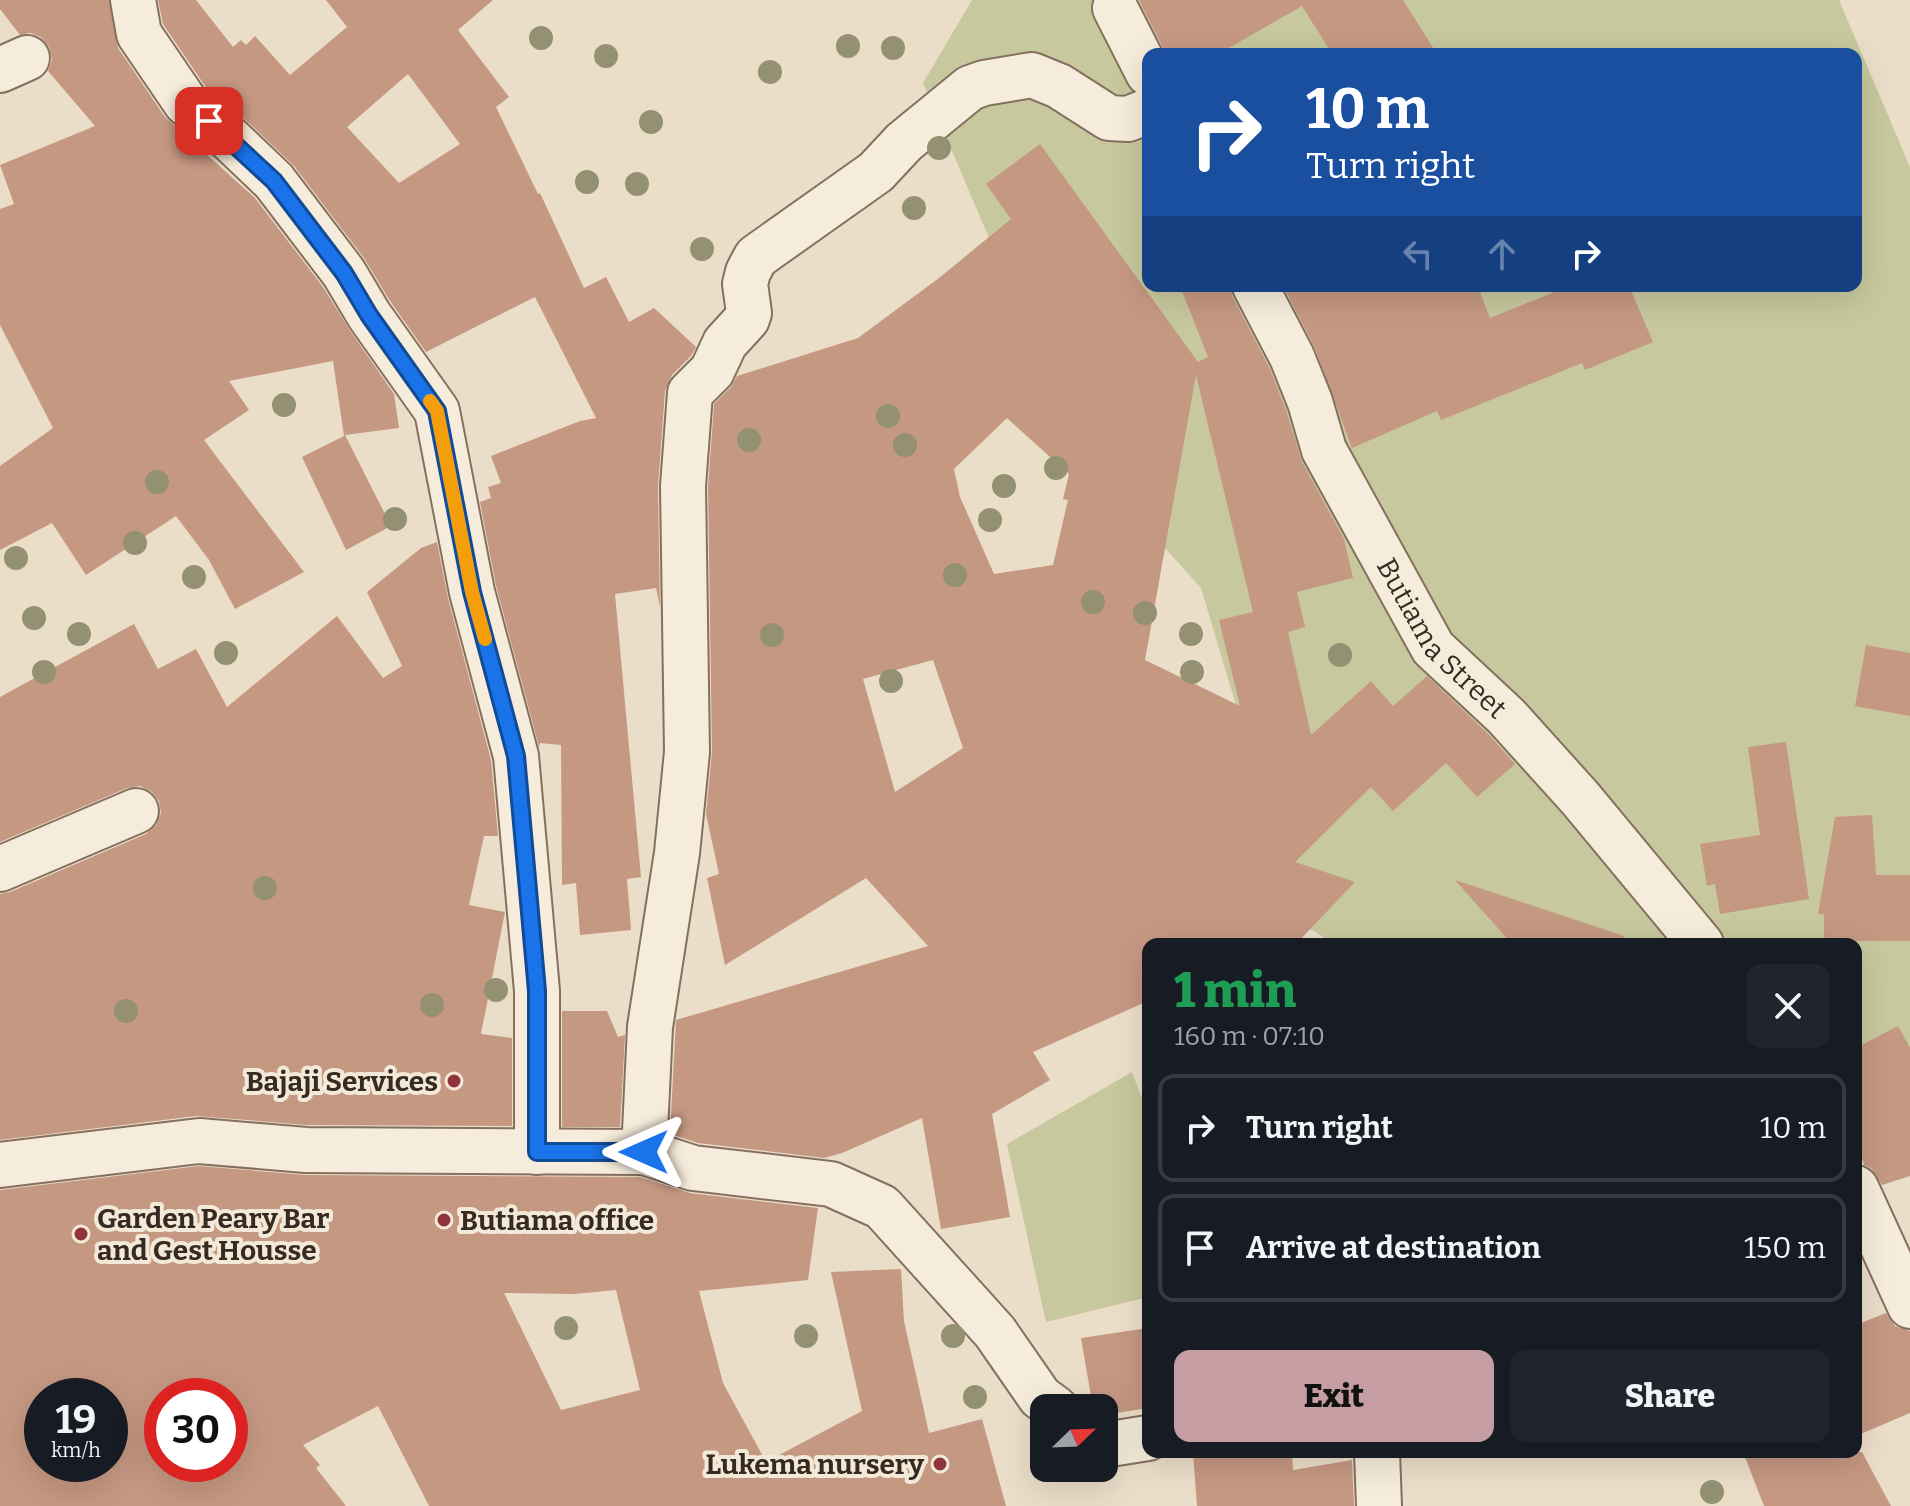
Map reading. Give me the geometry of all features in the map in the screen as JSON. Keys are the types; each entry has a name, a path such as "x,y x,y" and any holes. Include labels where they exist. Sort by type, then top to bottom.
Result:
{"street":[{"path":"133,0 139,34 186,103 274,181 344,273 369,315 437,411 472,592 516,756 537,991 537,1152"},
{"path":"1115,8 1142,61"},
{"path":"644,1152 650,1027 677,853 687,752 683,486 690,393 712,371 725,343 747,319 749,313 745,291 748,272 756,257 876,172 904,142 970,88 1032,75 1059,86 1109,118 1128,119 1142,113"},
{"name":"Butiama Street","path":"1258,292 1292,357 1324,450 1433,648 1527,739 1696,938"},
{"path":"0,869 136,811"},
{"path":"0,1165 199,1141 306,1150 644,1152 693,1168 831,1184 882,1207 995,1332 1038,1394"},
{"path":"1862,1201 1910,1306"},
{"path":"1118,1443 1142,1439"},
{"path":"1377,1458 1379,1506"}],"green space":[{"path":"972,0 1839,0 1859,48 1142,48 1142,292 1862,292 1862,54 1910,167 1910,1100 1862,1105 1862,938 1325,938 1301,923 1201,588 1082,456 923,83"},
{"path":"1132,1072 1142,1099 1142,1298 1046,1322 1007,1144"}],"building":[{"path":"0,0 109,0 118,48 165,117 255,198 323,287 394,394 399,428 345,435 391,526 346,550 302,457 344,436 333,361 229,381 249,410 204,440 304,572 235,609 209,560 176,516 86,575 52,523 0,550 0,466 53,428 0,325 0,209 14,204 0,165 95,126 48,71 52,60 49,47 41,37 30,33 20,35 0,9"},
{"path":"158,0 196,0 233,47 241,40 246,45 255,36 290,75 347,27 326,0 493,0 458,30 509,97 496,107 584,288 606,277 629,322 654,308 696,347 672,375 665,391 658,486 660,607 656,588 615,594 641,877 627,879 631,930 580,935 576,883 562,885 561,745 540,743 539,747 496,586 480,502 491,498 488,487 501,483 491,456 580,421 596,418 535,297 426,352 364,258 294,166 205,86 163,24","holes":["408,74 460,144 399,183 347,127"]},
{"path":"1139,0 1403,0 1433,48 1328,48 1302,6 1228,48 1163,48"},
{"path":"1040,144 1142,285 1142,292 1147,292 1198,362 1208,357 1182,292 1232,292 1269,367 1302,462 1344,539 1353,578 1297,592 1305,627 1288,632 1311,735 1371,681 1393,706 1427,676 1515,764 1477,797 1446,763 1393,811 1371,787 1295,862 1355,882 1302,938 1142,938 1142,1004 1033,1052 1050,1080 992,1114 1010,1217 941,1229 922,1118 824,1158 698,1143 670,1134 676,1020 928,946 866,878 725,965 707,878 719,874 706,814 712,752 708,487 714,404 737,376 858,338 1011,219 986,184","holes":["1196,375 1253,612 1219,620 1240,706 1145,660","1007,418 1069,474 1063,499 1068,500 1053,565 994,574 960,497 954,469","933,660 963,748 895,792 863,679"]},
{"path":"1286,292 1480,292 1490,318 1554,292 1632,292 1653,342 1585,370 1582,363 1441,420 1437,411 1352,448 1315,348"},
{"path":"437,542 448,598 491,760 498,836 484,836 469,905 505,912 481,1034 512,1038 512,1126 307,1125 196,1116 0,1140 0,894 146,834 156,825 161,813 159,801 152,792 140,786 127,788 0,842 0,697 134,624 158,669 196,649 227,707 337,616 383,678 402,666 367,592 421,548"},
{"path":"1866,645 1910,653 1910,716 1855,706"},
{"path":"1786,742 1809,899 1720,914 1715,884 1707,886 1700,844 1760,835 1748,747"},
{"path":"1872,815 1876,875 1910,875 1910,941 1824,938 1824,914 1818,914 1835,817"},
{"path":"1455,880 1624,936 1624,938 1507,938"},
{"path":"562,1011 607,1011 618,1037 625,1035 620,1127 562,1127"},
{"path":"1898,1026 1910,1048 1910,1176 1882,1185 1862,1159 1862,1045"},
{"path":"199,1166 306,1175 640,1177 690,1193 818,1208 808,1280 699,1291 723,1383 766,1462 862,1411 831,1272 901,1269 904,1321 929,1433 982,1419 1006,1506 429,1506 378,1406 303,1445 320,1465 316,1468 346,1506 0,1506 0,1190","holes":["616,1290 640,1390 561,1410 504,1293 574,1294"]},
{"path":"1886,1313 1895,1326 1910,1331 1910,1413 1862,1433 1862,1323"},
{"path":"1142,1329 1142,1409 1118,1413 1118,1394 1091,1394 1081,1338"},
{"path":"1862,1452 1891,1506 1764,1506 1745,1458 1862,1458"},
{"path":"1193,1458 1292,1458 1293,1470 1352,1460 1354,1506 1197,1506"}],"slow traffic":[{"path":"430,401 437,411 472,592 485,639"}],"place":[{"name":"Bajaji Services","path":"454,1081"},
{"name":"Butiama office","path":"444,1220"},
{"name":"Garden Peary Bar and Gest Housse","path":"81,1234"},
{"name":"Lukema nursery","path":"940,1464"}],"route":[{"path":"209,121 274,181 344,273 369,315 437,411 472,592 516,756 537,991 537,1152 644,1152"}]}
